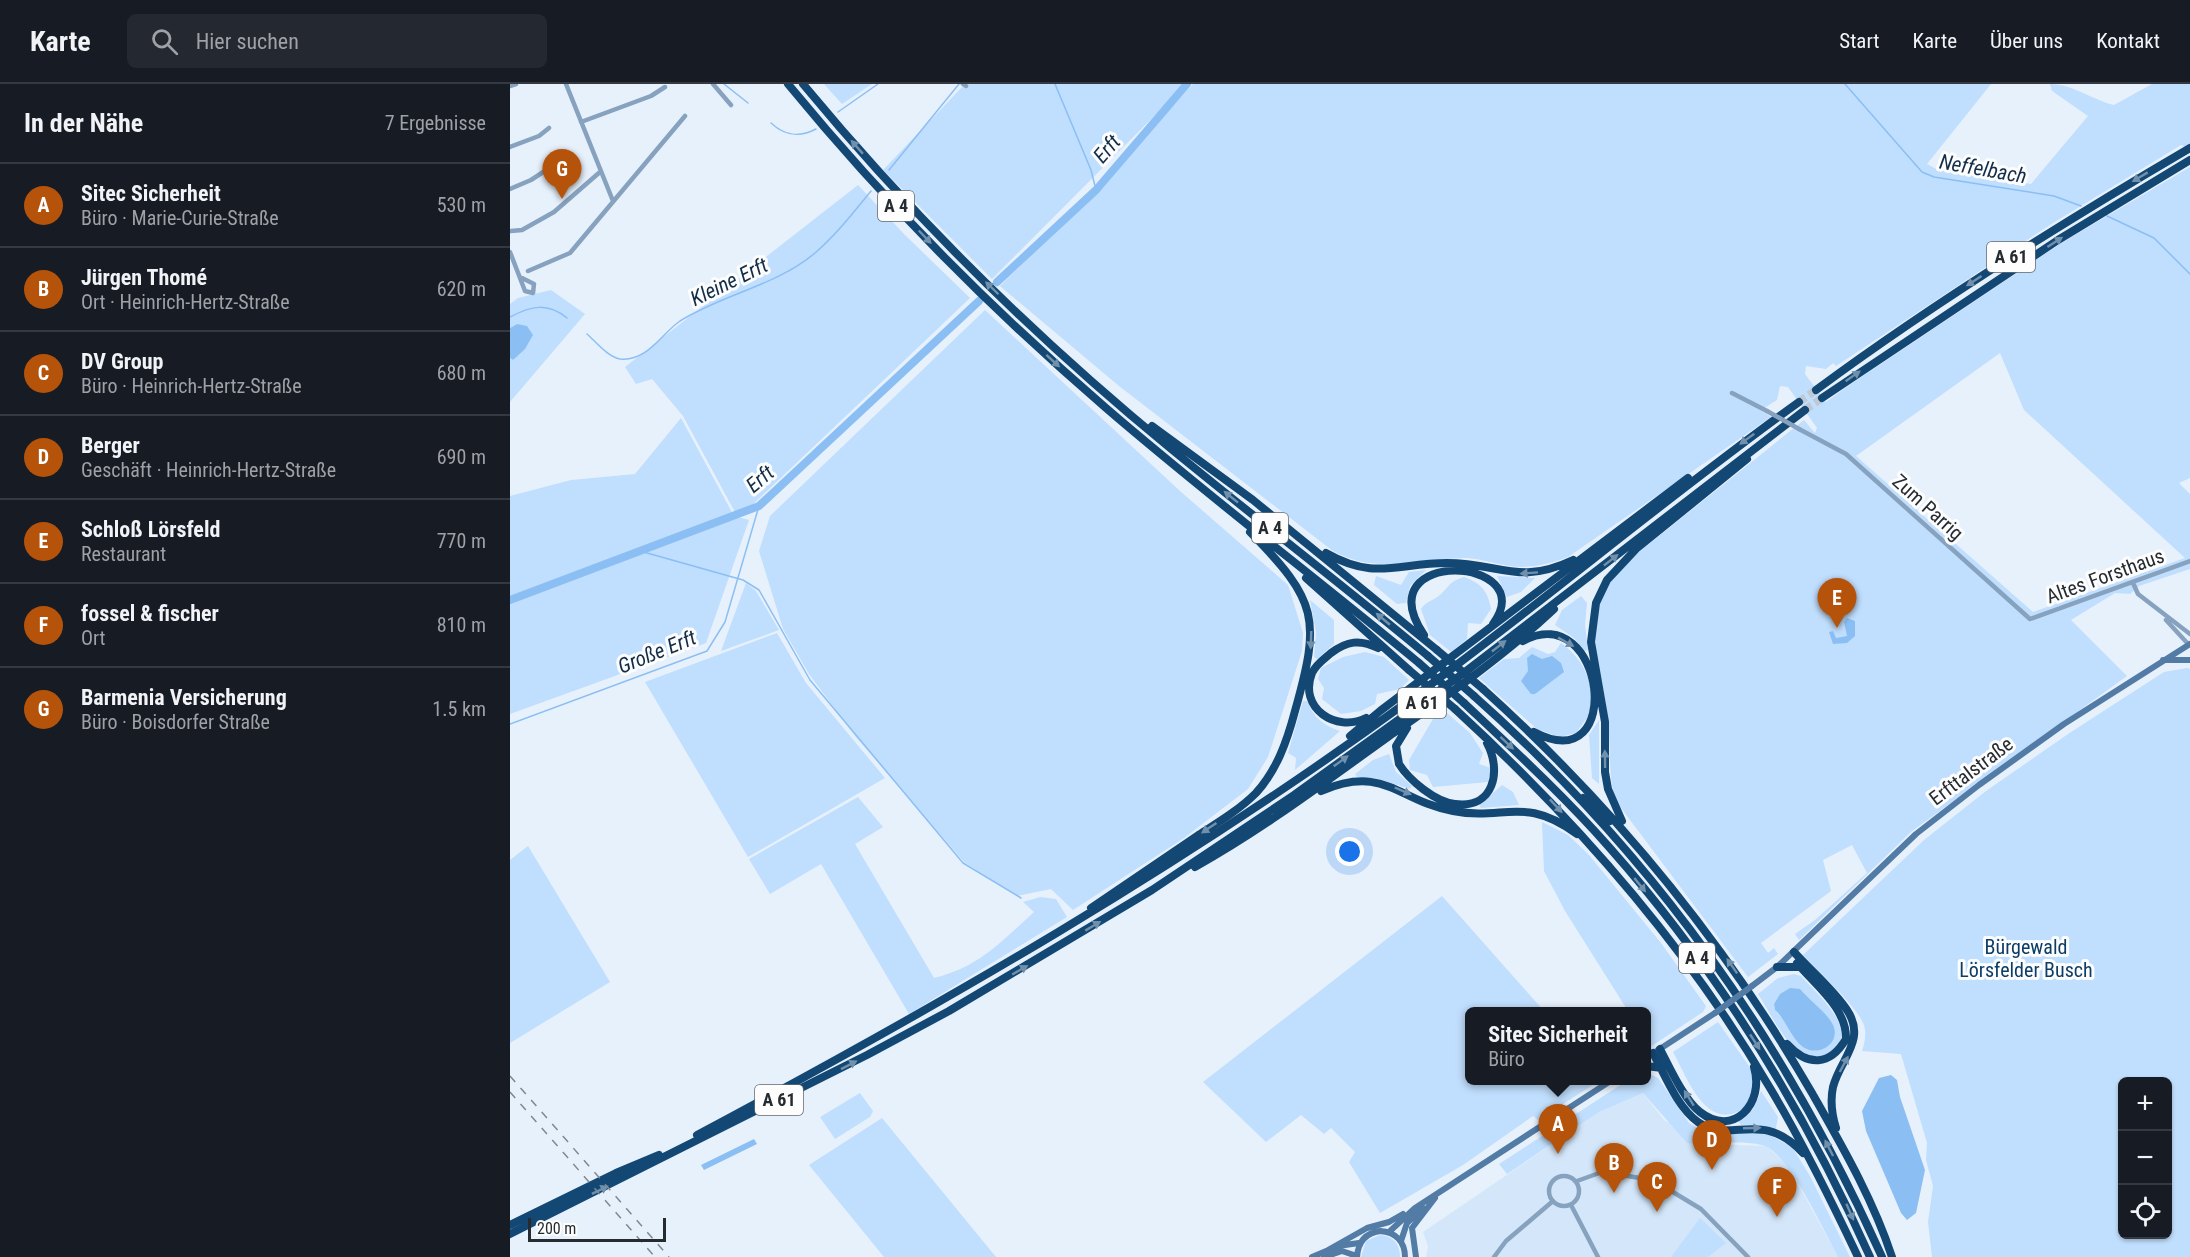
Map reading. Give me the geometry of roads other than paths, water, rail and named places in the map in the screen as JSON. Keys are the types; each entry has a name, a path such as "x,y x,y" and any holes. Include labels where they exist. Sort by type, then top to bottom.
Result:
{"highway":[{"name":"A 4","path":"788,84 875,183 986,299 1105,408 1419,663 1579,814 1684,940 1740,1020 1797,1110 1846,1203 1870,1257"},
{"name":"A 4","path":"803,84 880,172 963,259 1112,399 1428,656 1474,696 1571,789 1671,904 1766,1036 1807,1105 1882,1257"},
{"name":"A 61","path":"1816,390 1904,327 2047,233 2190,148"},
{"name":"A 61","path":"1822,398 2058,240 2190,160"},
{"path":"1112,399 1209,466 1434,647 1525,727 1588,790 1640,847"},
{"name":"A 61","path":"510,1225 671,1149 872,1042 1041,945 1176,861 1314,768 1484,644 1729,452 1799,402"},
{"name":"A 61","path":"510,1234 867,1055 949,1011 1152,890 1294,795 1465,672 1734,462 1805,410"},
{"path":"1786,425 1720,482 1636,549 1607,580 1596,603 1591,642 1605,722 1608,789 1618,816 1733,967 1777,1032 1839,1140 1873,1209 1892,1257"},
{"path":"1314,768 1380,711 1487,632 1584,555 1676,485 1729,452"},
{"path":"1041,945 1079,915 1241,806 1274,769 1285,745 1310,656 1311,628 1296,584 1282,565 1232,512"},
{"path":"1246,528 1524,772 1590,844 1678,951 1749,1052 1810,1160 1858,1257"},
{"path":"1304,541 1340,561 1372,570 1447,563 1528,574 1552,569 1584,555"},
{"path":"1434,647 1416,621 1413,605 1414,594 1421,583 1438,571 1472,573 1495,583 1500,592 1501,607 1487,632"},
{"path":"1152,890 1217,855 1306,797 1416,719 1512,647 1586,579"},
{"path":"1512,647 1541,635 1566,639 1586,660 1595,695 1593,718 1587,728 1573,738 1551,740 1525,727"},
{"path":"1380,711 1357,723 1332,721 1315,708 1309,687 1312,672 1319,662 1341,645 1359,641 1390,653"},
{"path":"1416,719 1398,742 1395,751 1398,764 1433,796 1451,804 1463,805 1476,801 1492,785 1496,773 1495,760 1484,736"},
{"path":"1306,797 1349,782 1379,783 1448,810 1472,813 1517,810 1542,814 1565,825 1590,844"},
{"path":"1571,789 1640,847"},
{"path":"1777,1032 1793,1050 1811,1060 1818,1061 1834,1055 1846,1039 1844,1021 1839,1011 1800,967 1792,954"},
{"path":"1792,954 1847,1009 1855,1031 1854,1044 1834,1085 1832,1098 1839,1140"},
{"path":"1777,967 1800,967"},
{"path":"1653,1053 1694,1106 1707,1117 1720,1120 1741,1115 1754,1100 1757,1082 1749,1052"},
{"path":"1653,1053 1683,1106 1698,1123 1715,1130 1756,1128 1772,1130 1791,1140 1810,1160"},
{"path":"1651,1067 1662,1068"}],"main road":[{"name":"Erfttalstraße","path":"1653,1053 1715,1013 1777,967 1916,834 2064,724 2190,645"},
{"path":"2163,660 2190,660"},
{"path":"1312,1257 1367,1228 1389,1222 1436,1197 1604,1085"},
{"path":"1416,1257 1412,1228 1436,1197"},
{"path":"1405,1257 1401,1240 1410,1219 1431,1203"},
{"path":"1389,1232 1415,1208"},
{"path":"1328,1250 1359,1244 1372,1232 1389,1232 1401,1240"},
{"path":"1324,1257 1342,1251 1357,1257 1359,1244"}],"street":[{"path":"510,86 516,84"},
{"path":"566,84 613,201"},
{"path":"713,84 731,105"},
{"path":"581,122 651,96 665,87"},
{"path":"528,271 570,254 685,116"},
{"path":"510,147 539,136 549,128"},
{"path":"510,189 531,180 560,161"},
{"path":"510,230 522,230 554,212 600,172"},
{"path":"510,252 522,278"},
{"name":"Zum Parrig","path":"1732,393 1846,454 2030,619"},
{"name":"Altes Forsthaus","path":"2030,619 2190,561"},
{"path":"2133,583 2138,594 2190,634"},
{"path":"2160,613 2190,645"},
{"path":"1577,1181 1580,1195 1571,1205 1562,1206 1553,1201 1549,1187 1554,1179 1564,1175 1577,1181 1602,1172 1653,1180 1701,1209 1734,1239 1748,1257"},
{"path":"1494,1257 1506,1241 1553,1201"},
{"path":"1571,1205 1598,1257"}],"water":[{"path":"517,324 527,326 533,335 525,349 513,360 510,358 510,328"},
{"path":"1847,618 1855,621 1855,636 1847,643 1833,644 1829,632 1833,631 1836,638 1847,636 1844,622"},
{"path":"1532,654 1542,659 1552,656 1561,663 1564,672 1535,694 1531,694 1521,681 1528,671 1527,658"},
{"path":"1790,988 1800,989 1832,1023 1835,1030 1834,1036 1828,1046 1816,1051 1803,1047 1775,1010 1774,1004 1780,994"},
{"path":"1891,1075 1897,1080 1900,1097 1925,1170 1916,1213 1907,1220 1901,1213 1866,1131 1862,1111 1879,1078"},
{"path":"754,1139 757,1144 704,1170 701,1165"}],"waterway":[{"path":"724,84 748,103"},
{"path":"838,112 878,84"},
{"name":"Kleine Erft","path":"889,170 959,84"},
{"path":"1055,84 1091,170 1096,190"},
{"name":"Erft","path":"997,282 1096,190 1187,84"},
{"name":"Neffelbach","path":"1845,84 1922,172 1934,177 2054,196 2081,206"},
{"path":"771,123 782,131 792,134 804,134 816,129"},
{"name":"Kleine Erft","path":"587,334 616,358 630,359 646,352 680,321 784,274 800,264 830,239 871,191"},
{"name":"Neffelbach","path":"2107,216 2154,238 2190,274"},
{"name":"Erft","path":"510,600 759,506 979,301"},
{"name":"Kleine Erft","path":"510,317 539,307 553,310 567,318"},
{"name":"Große Erft","path":"510,724 707,651 725,622 759,506"},
{"path":"640,551 743,580 759,590 810,680 963,863 1021,898"}],"tunnel":[{"path":"1799,402 1816,390"},
{"path":"1805,410 1822,398"}],"railway":[{"path":"510,1076 669,1257"},
{"path":"510,1092 655,1257"}],"place":[{"name":"Barmenia Versicherung","path":"562,199"},
{"name":"Schloß Lörsfeld","path":"1837,628"},
{"name":"Sitec Sicherheit","path":"1558,1154"},
{"name":"Berger","path":"1712,1170"},
{"name":"Jürgen Thomé","path":"1614,1193"},
{"name":"DV Group","path":"1657,1212"},
{"name":"fossel & fischer","path":"1777,1217"}],"park label":[{"name":"Bürgewald Lörsfelder Busch","path":"2026,958"}]}
